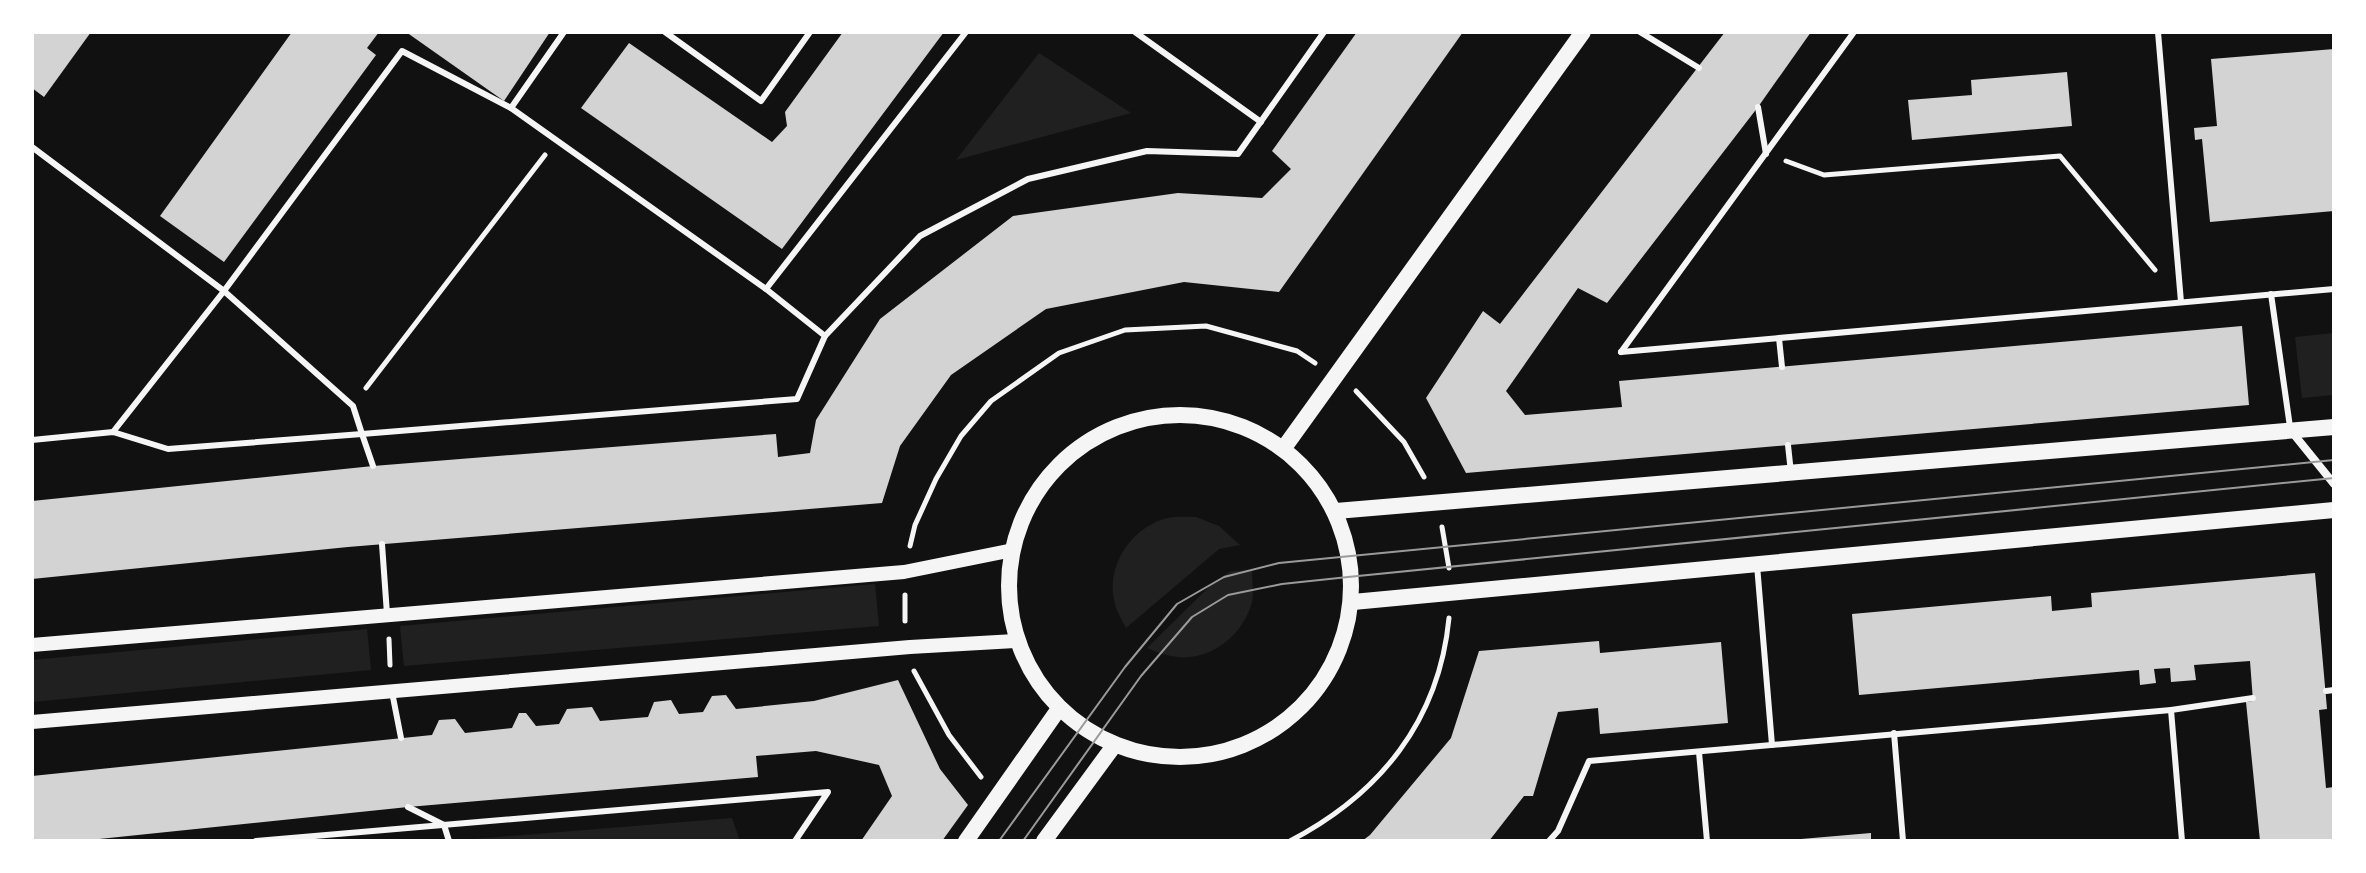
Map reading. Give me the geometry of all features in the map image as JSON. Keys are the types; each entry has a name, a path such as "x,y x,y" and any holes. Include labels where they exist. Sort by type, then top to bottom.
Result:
{"main road":[{"path":"1286,445 1583,32"},
{"path":"1193,411 1286,445 1336,511 1353,602 1324,686 1266,738 1189,760 1113,747 1058,710 1015,641 1013,550 1039,482 1094,433 1193,411"},
{"path":"1336,511 2334,427"},
{"path":"1353,602 2334,510"},
{"path":"966,841 1058,710"},
{"path":"1044,841 1113,747"}],"street":[{"path":"2291,431 2334,484"},
{"path":"32,645 904,572 1013,550"},
{"path":"32,722 910,647 1015,641"}],"lane":[{"path":"511,108 564,32"},
{"path":"665,32 761,101 810,32"},
{"path":"766,289 966,32"},
{"path":"1135,32 1261,122"},
{"path":"32,440 113,432 168,449 797,399 825,336 920,236 1028,179 1147,151 1238,154 1324,32"},
{"path":"1640,32 1699,68"},
{"path":"1854,32 1621,352 2334,289"},
{"path":"2158,32 2181,302"},
{"path":"113,432 224,291 402,51 511,108 766,289 825,336"},
{"path":"1758,107 1766,154"},
{"path":"32,147 224,291 353,406 373,466"},
{"path":"2271,294 2291,431"},
{"path":"1779,338 1782,367"},
{"path":"1788,445 1791,473"},
{"path":"382,544 387,614"},
{"path":"1757,565 1772,745"},
{"path":"392,692 401,738"},
{"path":"1549,841 1558,831 1589,761 2171,710 2253,698"},
{"path":"2171,710 2182,841"},
{"path":"1894,733 1903,841"},
{"path":"1699,752 1707,841"},
{"path":"256,841 828,792 795,841"},
{"path":"408,807 444,825 449,841"}],"path":[{"path":"353,406 555,141"},
{"path":"1766,154 1824,175 2060,156 2181,302"},
{"path":"999,794 968,762 949,735 912,667 905,624 904,572 915,525 936,479 961,436 991,401 1059,353 1125,330 1206,326 1297,351 1363,396 1404,442 1437,503 1451,593 1447,638 1425,710 1399,753 1368,789 1334,817 1290,841"},
{"path":"387,614 392,692"}],"shaded area":[{"path":"1039,53 1131,113 956,160"},
{"path":"2334,333 2334,395 2302,398 2295,337"},
{"path":"1196,517 1219,526 1240,545 1219,549 1126,628 1116,607 1113,590 1117,564 1123,552 1130,541 1151,524 1168,518"},
{"path":"1252,570 1252,602 1241,626 1222,645 1198,656 1185,657 1165,655 1147,648 1214,582 1231,571"},
{"path":"875,584 879,626 404,666 400,626"},
{"path":"367,629 371,670 32,702 32,660"},
{"path":"732,818 740,841 474,839"}],"building":[{"path":"32,32 91,32 44,97 32,88"},
{"path":"292,32 379,32 367,48 376,55 224,262 160,216"},
{"path":"406,32 550,32 504,101"},
{"path":"843,32 944,32 782,249 581,108 629,43 772,142 787,126 785,112"},
{"path":"1357,32 1463,32 1279,292 1184,282 1046,309 951,375 900,446 882,503 348,547 32,579 32,501 373,466 776,434 778,457 810,453 816,420 880,319 1013,216 1178,193 1262,198 1291,169 1272,151"},
{"path":"1725,32 1811,32 1758,107 1607,303 1578,288 1506,391 1525,415 1622,407 1619,381 2242,326 2249,405 1466,473 1426,398 1483,311 1500,324"},
{"path":"2334,49 2334,211 2210,222 2202,139 2195,140 2194,128 2217,126 2211,59"},
{"path":"2067,72 2072,126 1912,140 1908,100 1972,95 1971,80"},
{"path":"2315,573 2327,709 2319,710 2326,788 2334,787 2334,841 2260,841 2246,702 2253,701 2250,661 2194,665 2196,680 2171,682 2170,668 2154,669 2156,683 2140,685 2139,670 1859,695 1852,614 2051,596 2052,611 2092,607 2091,593"},
{"path":"1599,641 1600,653 1721,642 1728,723 1600,734 1598,708 1558,712 1533,796 1524,796 1489,841 1362,841 1451,738 1479,651"},
{"path":"898,680 940,769 968,805 942,841 861,841 892,796 879,765 816,751 756,756 758,777 408,807 80,841 32,841 32,776 432,735 439,720 455,719 465,733 512,728 519,713 526,713 536,726 559,724 567,709 592,707 600,721 648,717 654,702 671,700 679,714 703,712 712,696 726,695 736,709 814,701"},
{"path":"1871,833 1871,841 1801,841 1801,839"}],"tram line":[{"path":"999,841 1125,667 1177,604 1224,577 1279,563 2334,460"},
{"path":"1023,841 1141,676 1192,617 1228,595 1282,584 1348,577 2334,478"}]}
